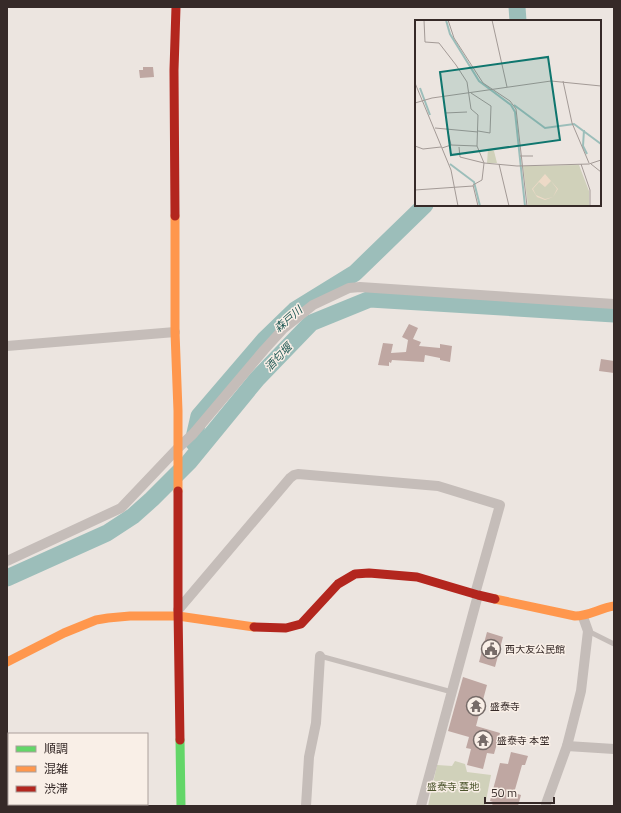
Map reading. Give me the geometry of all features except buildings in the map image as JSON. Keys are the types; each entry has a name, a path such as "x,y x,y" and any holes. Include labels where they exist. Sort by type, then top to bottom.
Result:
{"street":[{"path":"176,7 174,70 175,332 178,411 178,613 181,806"},
{"path":"7,561 121,508 193,434 284,328 313,305 349,288 360,287 614,304"},
{"path":"7,346 175,332"},
{"path":"178,613 294,475 298,474 438,486 500,505 421,806"},
{"path":"7,662 64,633 96,620 108,618 178,613 258,628 286,628 301,624 338,584 355,574 369,573 418,576 476,594 521,605 583,617 603,608 614,606"},
{"path":"544,805 567,746 581,691 588,631 583,617"},
{"path":"306,806 309,757 316,723 320,656"},
{"path":"567,746 614,749"}],"lane":[{"path":"588,631 614,644"},
{"path":"320,656 452,692"}],"green space":[{"name":"盛泰寺 墓地","path":"455,761 465,764 467,772 491,775 485,806 428,806 437,765 452,766"}],"waterway":[{"name":"森戸川","path":"517,7 518,20"},
{"name":"森戸川","path":"193,442 199,416 265,339 295,310 355,273 424,206"},
{"name":"酒匂堰","path":"7,578 107,533 133,516 189,462 257,379 311,323 370,299 614,314"}],"traffic: fast":[{"path":"180,740 181,806"}],"traffic: slow":[{"path":"175,216 175,332 178,411 178,491"},
{"path":"495,599 575,616 585,615 614,606"},
{"path":"7,662 64,633 96,620 108,618 130,616 178,616 254,627"}],"traffic: jam":[{"path":"175,216 174,70 176,7"},
{"path":"178,491 180,740"},
{"path":"254,627 286,628 301,624 338,584 355,574 369,573 417,577 495,599"}],"place":[{"name":"西大友公民館","path":"491,649"},
{"name":"盛泰寺","path":"476,706"},
{"name":"盛泰寺 本堂","path":"483,740"}]}
